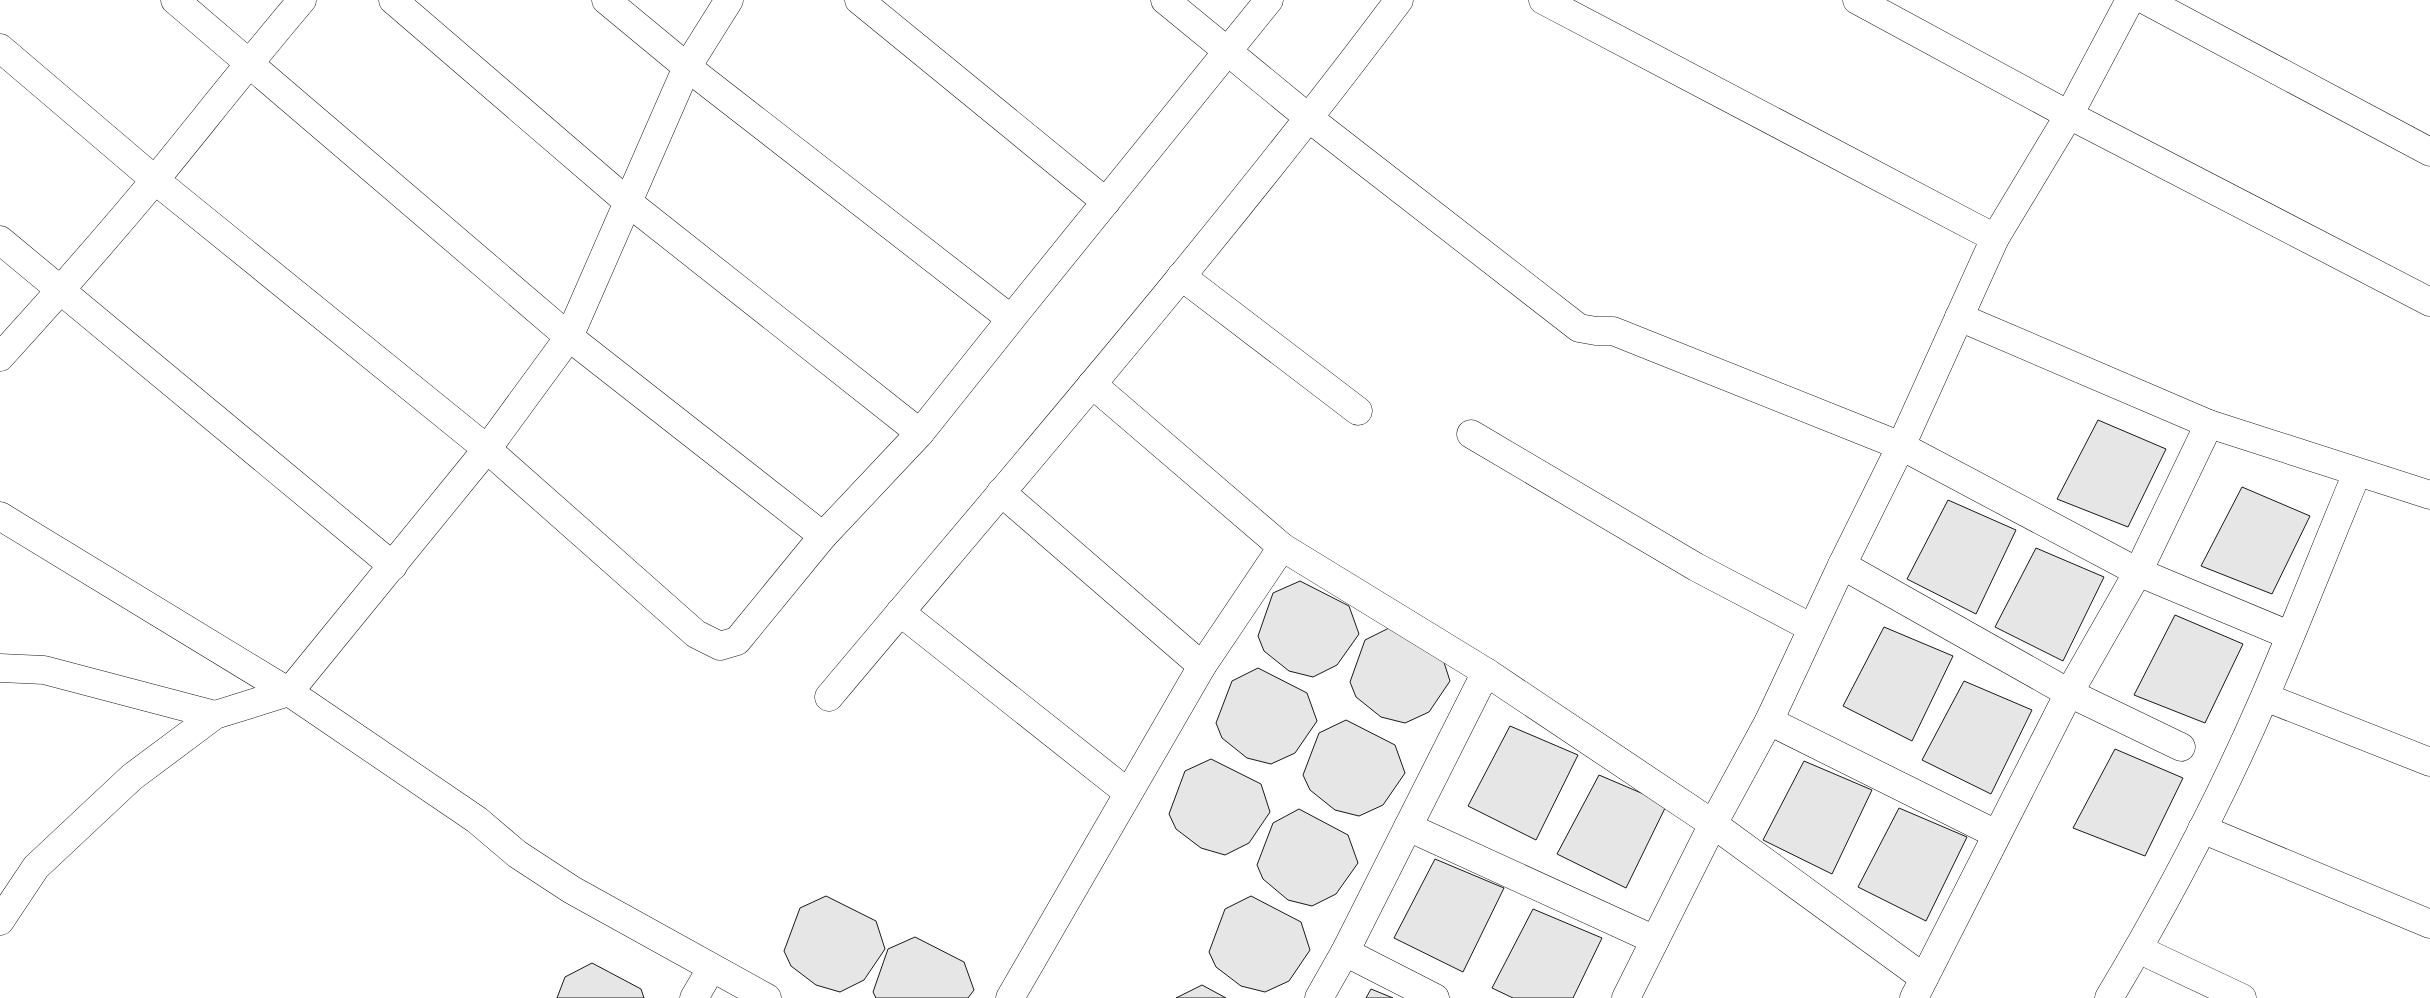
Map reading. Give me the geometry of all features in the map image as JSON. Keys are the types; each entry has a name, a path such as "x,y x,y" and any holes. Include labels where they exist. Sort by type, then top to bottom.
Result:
{"street":[{"path":"175,0 569,337 823,536"},
{"path":"0,357 60,292 155,180 248,63 302,0"},
{"path":"393,0 629,203 920,433"},
{"path":"606,0 688,67 1011,319"},
{"path":"0,921 36,867 132,777 215,715 289,692 487,449 569,337 688,67 729,0"},
{"path":"859,0 1106,202"},
{"path":"1165,0 1310,119 1578,328 1613,331 1901,446 2138,572 2289,635"},
{"path":"0,48 155,180 487,449 696,634 720,646 738,641 823,536 920,433 1269,0"},
{"path":"829,697 1092,384 1310,119 1400,0"},
{"path":"1543,0 1995,238"},
{"path":"1857,0 2068,115 2430,302"},
{"path":"1626,998 1713,824 1768,721 1901,446 1995,238 2068,115 2130,0"},
{"path":"2145,0 2430,152"},
{"path":"0,240 60,292 393,566"},
{"path":"1181,276 1358,411"},
{"path":"1959,317 2209,424 2430,495"},
{"path":"1092,384 1282,547 1486,672 1713,824 1919,988 2069,693 2138,572 2209,424"},
{"path":"1471,434 1696,567 1812,628"},
{"path":"2109,998 2138,949 2202,829 2265,696 2357,473"},
{"path":"1001,492 1202,666"},
{"path":"0,516 289,692 477,820 517,854 564,885 711,969 767,998"},
{"path":"1010,998 1127,792 1202,666 1282,547"},
{"path":"1842,565 2069,693 2181,747"},
{"path":"900,612 1127,792"},
{"path":"0,668 44,670 215,715"},
{"path":"1319,998 1345,952 1486,672"},
{"path":"2265,696 2430,762"},
{"path":"1768,721 1996,834"},
{"path":"1408,827 1655,940"},
{"path":"2202,829 2430,924"},
{"path":"2138,949 2242,998"},
{"path":"1345,952 1435,998"},
{"path":"694,998 711,969"}],"building":[{"path":"2098,420 2166,449 2128,527 2057,499"},
{"path":"2242,487 2310,516 2272,594 2201,566"},
{"path":"1948,500 2016,530 1976,614 1907,579"},
{"path":"2036,548 2104,577 2063,661 1995,627"},
{"path":"1300,581 1349,606 1359,634 1337,665 1313,677 1289,671 1264,651 1258,636 1273,593"},
{"path":"2175,615 2243,644 2205,723 2134,695"},
{"path":"1391,627 1441,653 1450,681 1429,712 1405,723 1381,717 1356,697 1350,682 1365,640"},
{"path":"1884,627 1953,656 1912,741 1843,706"},
{"path":"1258,668 1307,693 1317,721 1295,753 1271,764 1247,758 1222,738 1216,723 1232,681"},
{"path":"1964,681 2032,710 1991,794 1922,760"},
{"path":"1346,720 1395,745 1405,773 1383,805 1359,816 1335,810 1310,790 1303,775 1319,733"},
{"path":"1510,726 1578,755 1536,840 1468,806"},
{"path":"2115,749 2183,778 2145,856 2073,828"},
{"path":"1211,759 1261,784 1270,812 1249,843 1225,855 1201,848 1176,829 1169,814 1185,771"},
{"path":"1804,761 1872,790 1832,874 1763,840"},
{"path":"1599,775 1667,804 1626,888 1557,854"},
{"path":"1899,808 1967,837 1926,921 1858,887"},
{"path":"1299,809 1348,835 1358,863 1336,894 1312,906 1288,900 1263,879 1257,865 1273,823"},
{"path":"1435,859 1504,888 1463,972 1394,938"},
{"path":"826,896 876,921 885,949 864,980 840,992 816,985 791,966 784,951 800,908"},
{"path":"1251,896 1301,922 1310,950 1289,981 1265,992 1241,986 1216,967 1209,952 1225,909"},
{"path":"1533,909 1602,938 1573,998 1513,998 1492,988"},
{"path":"915,937 964,962 974,990 968,998 876,998 873,992 888,949"},
{"path":"592,963 641,989 644,998 557,998 565,977"},
{"path":"1202,985 1226,998 1176,998"},
{"path":"1371,989 1393,998 1366,998"}]}
